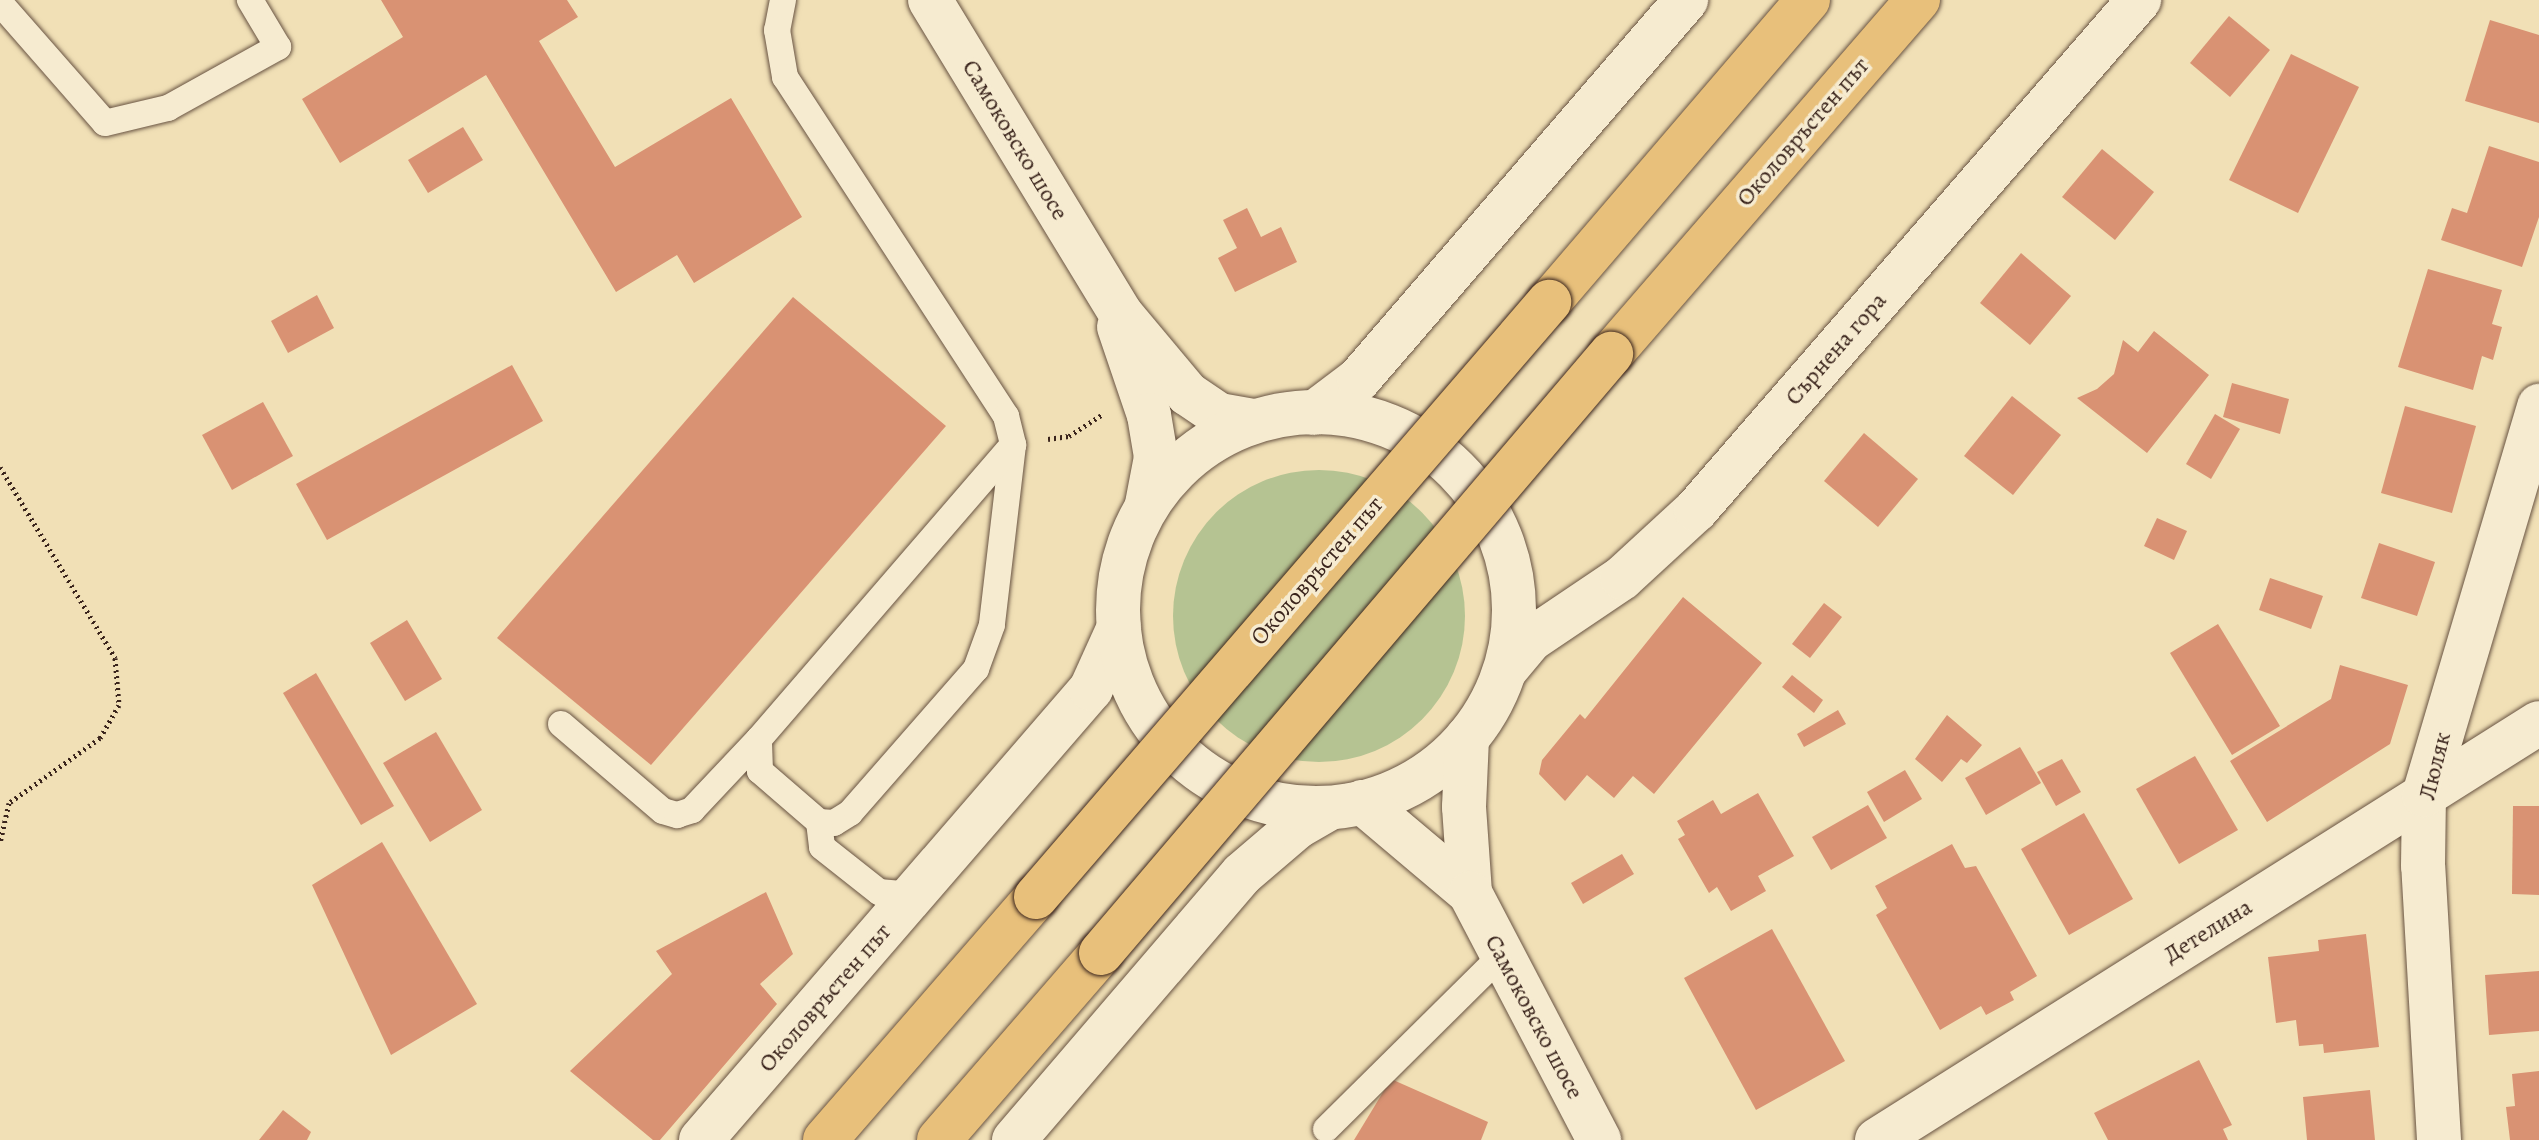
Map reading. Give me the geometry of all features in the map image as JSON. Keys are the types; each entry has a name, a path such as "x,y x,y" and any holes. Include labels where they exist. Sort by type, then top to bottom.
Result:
{"highway":[{"name":"Околовръстен път","path":"825,1140 1808,0"},
{"name":"Околовръстен път","path":"939,1140 1918,0"}],"street":[{"name":"Самоковско шосе","path":"930,0 1099,279"},
{"name":"Сърнена гора","path":"1506,669 1530,640 1622,578 1696,510 2139,0"},
{"path":"1314,413 1359,379 1680,2"},
{"path":"1099,279 1140,389 1156,457 1146,506 1125,560 1119,627 1135,692 1172,748 1208,778 1239,793 1345,806"},
{"path":"1099,279 1188,394 1219,415 1254,421"},
{"name":"Люляк","path":"2439,1140 2423,866 2424,795 2539,406"},
{"path":"1014,1140 1242,874 1297,827 1345,806 1401,789 1440,766 1467,738 1506,669 1515,630 1513,594 1504,550 1482,502 1445,460 1420,440 1345,415 1314,413 1254,421 1207,441 1168,475 1146,506"},
{"name":"Околовръстен път","path":"701,1140 1091,689 1119,627"},
{"name":"Детелина","path":"1877,1140 2539,723"},
{"name":"Самоковско шосе","path":"1467,738 1464,807 1470,893 1599,1140"},
{"name":"Самоковско шосе","path":"1345,806 1470,893"}],"lane":[{"path":"0,3 105,123 168,108 278,47 250,0"},
{"path":"759,739 760,771 819,822 834,823 850,813 976,669 987,648 1013,445 1006,416 785,77 777,30 783,0"},
{"path":"561,724 663,811 677,815 692,810 759,739 1013,445"},
{"path":"819,822 822,847 879,892 915,895"},
{"path":"1326,1129 1502,955"}],"path":[{"path":"1013,445 1069,436 1140,389"},
{"path":"0,467 115,658 119,705 100,738 9,803 0,843"}],"green space":[{"path":"1319,470 1361,476 1388,487 1412,503 1432,523 1448,547 1459,574 1465,616 1459,658 1448,685 1432,709 1412,729 1388,745 1361,756 1319,762 1277,756 1250,745 1226,729 1206,709 1190,685 1179,658 1173,616 1179,574 1190,547 1206,523 1226,503 1250,487 1277,476"}],"building":[{"path":"381,0 567,0 578,17 539,41 615,167 731,98 802,217 694,283 677,255 616,292 486,75 340,163 302,99 403,37"},
{"path":"2229,16 2270,50 2230,97 2190,63"},
{"path":"2490,20 2539,35 2539,123 2465,101"},
{"path":"2291,54 2359,87 2298,213 2229,180"},
{"path":"463,127 483,160 428,193 408,160"},
{"path":"2489,146 2539,162 2539,217 2522,267 2441,240 2452,208 2467,213"},
{"path":"2102,149 2154,192 2115,240 2062,197"},
{"path":"1247,208 1261,237 1281,227 1297,262 1235,292 1218,258 1237,248 1223,220"},
{"path":"2021,253 2071,296 2030,345 1980,303"},
{"path":"2428,269 2502,290 2492,324 2502,327 2493,360 2482,356 2473,390 2398,367"},
{"path":"317,295 334,328 288,353 271,321"},
{"path":"793,297 946,426 651,765 497,638"},
{"path":"2154,331 2209,375 2147,453 2077,398 2097,389 2114,374 2123,340 2138,352"},
{"path":"512,365 543,421 327,540 296,484"},
{"path":"2232,383 2289,399 2280,434 2223,417"},
{"path":"2012,396 2061,435 2013,495 1964,456"},
{"path":"263,402 293,456 232,490 202,435"},
{"path":"2405,406 2476,426 2452,513 2381,493"},
{"path":"2215,414 2240,429 2211,479 2186,464"},
{"path":"1864,433 1918,479 1878,527 1824,481"},
{"path":"2157,518 2187,531 2174,560 2144,546"},
{"path":"2379,543 2435,562 2417,616 2361,598"},
{"path":"2270,578 2323,596 2311,629 2259,610"},
{"path":"1683,597 1762,663 1654,794 1633,776 1614,798 1587,775 1565,801 1539,774 1542,760 1580,714 1585,719"},
{"path":"1824,603 1842,617 1810,658 1792,644"},
{"path":"407,620 442,679 405,701 370,643"},
{"path":"2218,624 2280,726 2232,755 2170,653"},
{"path":"2340,665 2408,685 2390,744 2267,822 2230,761 2331,699"},
{"path":"316,673 394,806 361,825 283,693"},
{"path":"1792,675 1823,700 1814,713 1782,687"},
{"path":"1838,710 1846,724 1804,747 1797,734"},
{"path":"1947,715 1982,745 1967,763 1961,759 1942,782 1915,759"},
{"path":"436,732 482,810 430,842 383,763"},
{"path":"2020,747 2041,783 1986,815 1965,778"},
{"path":"2195,756 2238,830 2179,864 2136,789"},
{"path":"2062,759 2081,792 2056,806 2037,772"},
{"path":"1905,770 1922,799 1884,822 1867,792"},
{"path":"1758,793 1794,856 1758,876 1766,891 1731,911 1717,887 1709,893 1678,839 1685,835 1677,821 1713,800 1721,814"},
{"path":"1868,805 1887,838 1831,870 1812,837"},
{"path":"2513,806 2539,806 2539,895 2512,894"},
{"path":"2084,813 2133,899 2069,935 2021,849"},
{"path":"382,842 477,1004 391,1055 312,885"},
{"path":"1952,844 1965,868 1976,866 2037,976 2010,992 2014,1000 1986,1015 1981,1006 1940,1030 1876,915 1887,908 1875,886"},
{"path":"1622,854 1634,874 1583,904 1571,883"},
{"path":"766,892 793,954 760,984 777,1004 660,1140 653,1140 570,1071 672,974 656,951"},
{"path":"1772,929 1845,1061 1756,1110 1684,978"},
{"path":"2366,934 2379,1047 2324,1053 2323,1044 2299,1046 2296,1020 2276,1023 2268,957 2319,951 2318,940"},
{"path":"2539,971 2539,1031 2489,1035 2485,975"},
{"path":"2199,1060 2232,1125 2223,1129 2228,1140 2108,1140 2094,1113"},
{"path":"2539,1071 2539,1140 2510,1140 2506,1107 2515,1106 2512,1074"},
{"path":"1391,1079 1488,1122 1481,1140 1354,1140"},
{"path":"2370,1090 2375,1140 2307,1140 2303,1097"},
{"path":"283,1110 311,1132 307,1140 259,1140"}]}
